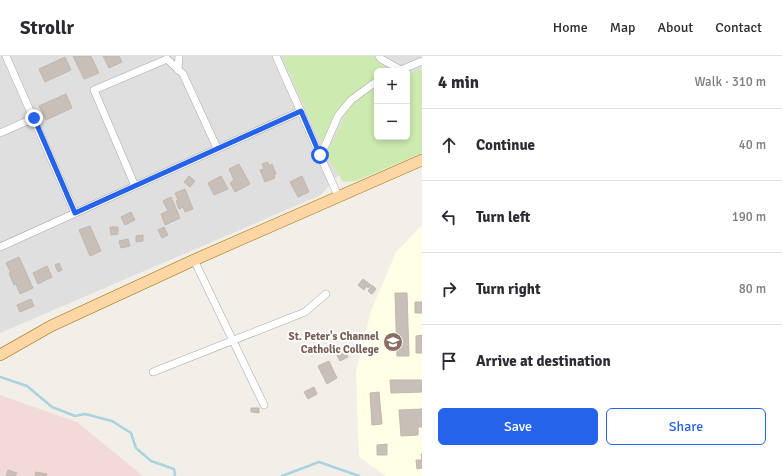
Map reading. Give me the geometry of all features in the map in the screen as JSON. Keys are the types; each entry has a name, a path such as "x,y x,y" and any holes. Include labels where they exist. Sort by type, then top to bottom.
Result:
{"main road":[{"path":"0,355 51,326 194,260 339,198 422,160"}],"street":[{"path":"6,56 75,213"},
{"path":"178,70 179,56"},
{"path":"276,56 339,198"},
{"path":"379,56 381,59 397,68"},
{"path":"135,186 94,90 166,59 183,74 217,148"},
{"path":"405,68 422,61"},
{"path":"320,155 338,116 352,100 374,83"},
{"path":"0,247 301,111"},
{"path":"0,133 34,118"},
{"path":"194,260 264,405"},
{"path":"154,372 305,312 326,294"}],"shaded area":[{"path":"0,56 422,56 422,135 342,171 321,195 0,333"},
{"name":"St. Peter's Channel Catholic College","path":"422,225 422,476 386,476 359,457 356,372 371,311 396,252"},
{"path":"0,395 77,422 143,476 0,476"}],"green space":[{"path":"282,56 375,56 385,68 374,68 374,79 337,112 323,143 320,141"},
{"path":"422,69 422,153 356,181 343,182 326,154 350,106 374,88 374,140 410,140 410,73"}],"building":[{"path":"73,56 91,56 99,73 84,79"},
{"path":"103,56 119,56 122,62 109,68"},
{"path":"65,57 71,70 45,82 39,69"},
{"path":"66,94 72,108 46,120 39,106"},
{"path":"268,162 269,166 272,164 276,174 274,175 275,178 265,182 260,170 264,169 262,164"},
{"path":"239,164 250,184 235,192 230,183 234,180 229,169"},
{"path":"189,176 195,181 190,187 184,182"},
{"path":"221,176 228,189 214,195 208,183"},
{"path":"302,176 309,192 298,197 290,182"},
{"path":"185,189 193,209 185,212 183,207 179,209 176,201 178,200 175,193"},
{"path":"171,197 180,218 165,225 161,214 168,211 163,201"},
{"path":"131,212 135,220 125,225 121,217"},
{"path":"90,226 101,251 90,256 79,230"},
{"path":"110,227 118,227 118,234 111,235"},
{"path":"164,227 168,235 162,238 158,230"},
{"path":"143,235 143,241 136,242 136,236"},
{"path":"128,239 130,246 121,248 119,241"},
{"path":"19,257 33,288 20,294 16,284 14,285 9,273 11,273 6,263"},
{"path":"59,263 62,270 58,272 55,265"},
{"path":"47,266 52,277 38,284 33,273"},
{"path":"363,279 371,285 368,288 366,286 364,290 358,285"},
{"path":"372,285 376,289 372,294 368,291"},
{"path":"395,293 407,293 409,356 397,356"},
{"path":"31,299 34,306 20,312 17,305"},
{"path":"415,302 422,302 422,313 415,313"},
{"path":"422,335 422,353 416,353 416,336"},
{"path":"345,351 348,357 340,361 337,355"},
{"path":"329,361 337,378 327,384 318,366"},
{"path":"390,380 422,380 422,392 391,393"},
{"path":"314,387 317,394 308,399 304,392"},
{"path":"379,392 382,424 372,425 370,393"},
{"path":"251,408 259,408 259,413 251,412"},
{"path":"422,409 422,427 418,427 418,435 401,436 399,410"},
{"path":"387,444 387,455 377,455 377,445"},
{"path":"416,460 422,460 422,468 417,469"},
{"path":"8,470 17,473 15,476 6,476"},
{"path":"36,472 47,474 46,476 35,476"}],"waterway":[{"path":"0,377 27,386 52,407 75,416 85,414 112,421 131,433 136,448 151,461 174,469 175,476"},
{"path":"282,476 319,462 359,476"}],"place":[{"name":"St. Peter's Channel Catholic College","path":"393,342"}],"route":[{"path":"34,118 75,213 301,111 320,155"}]}
